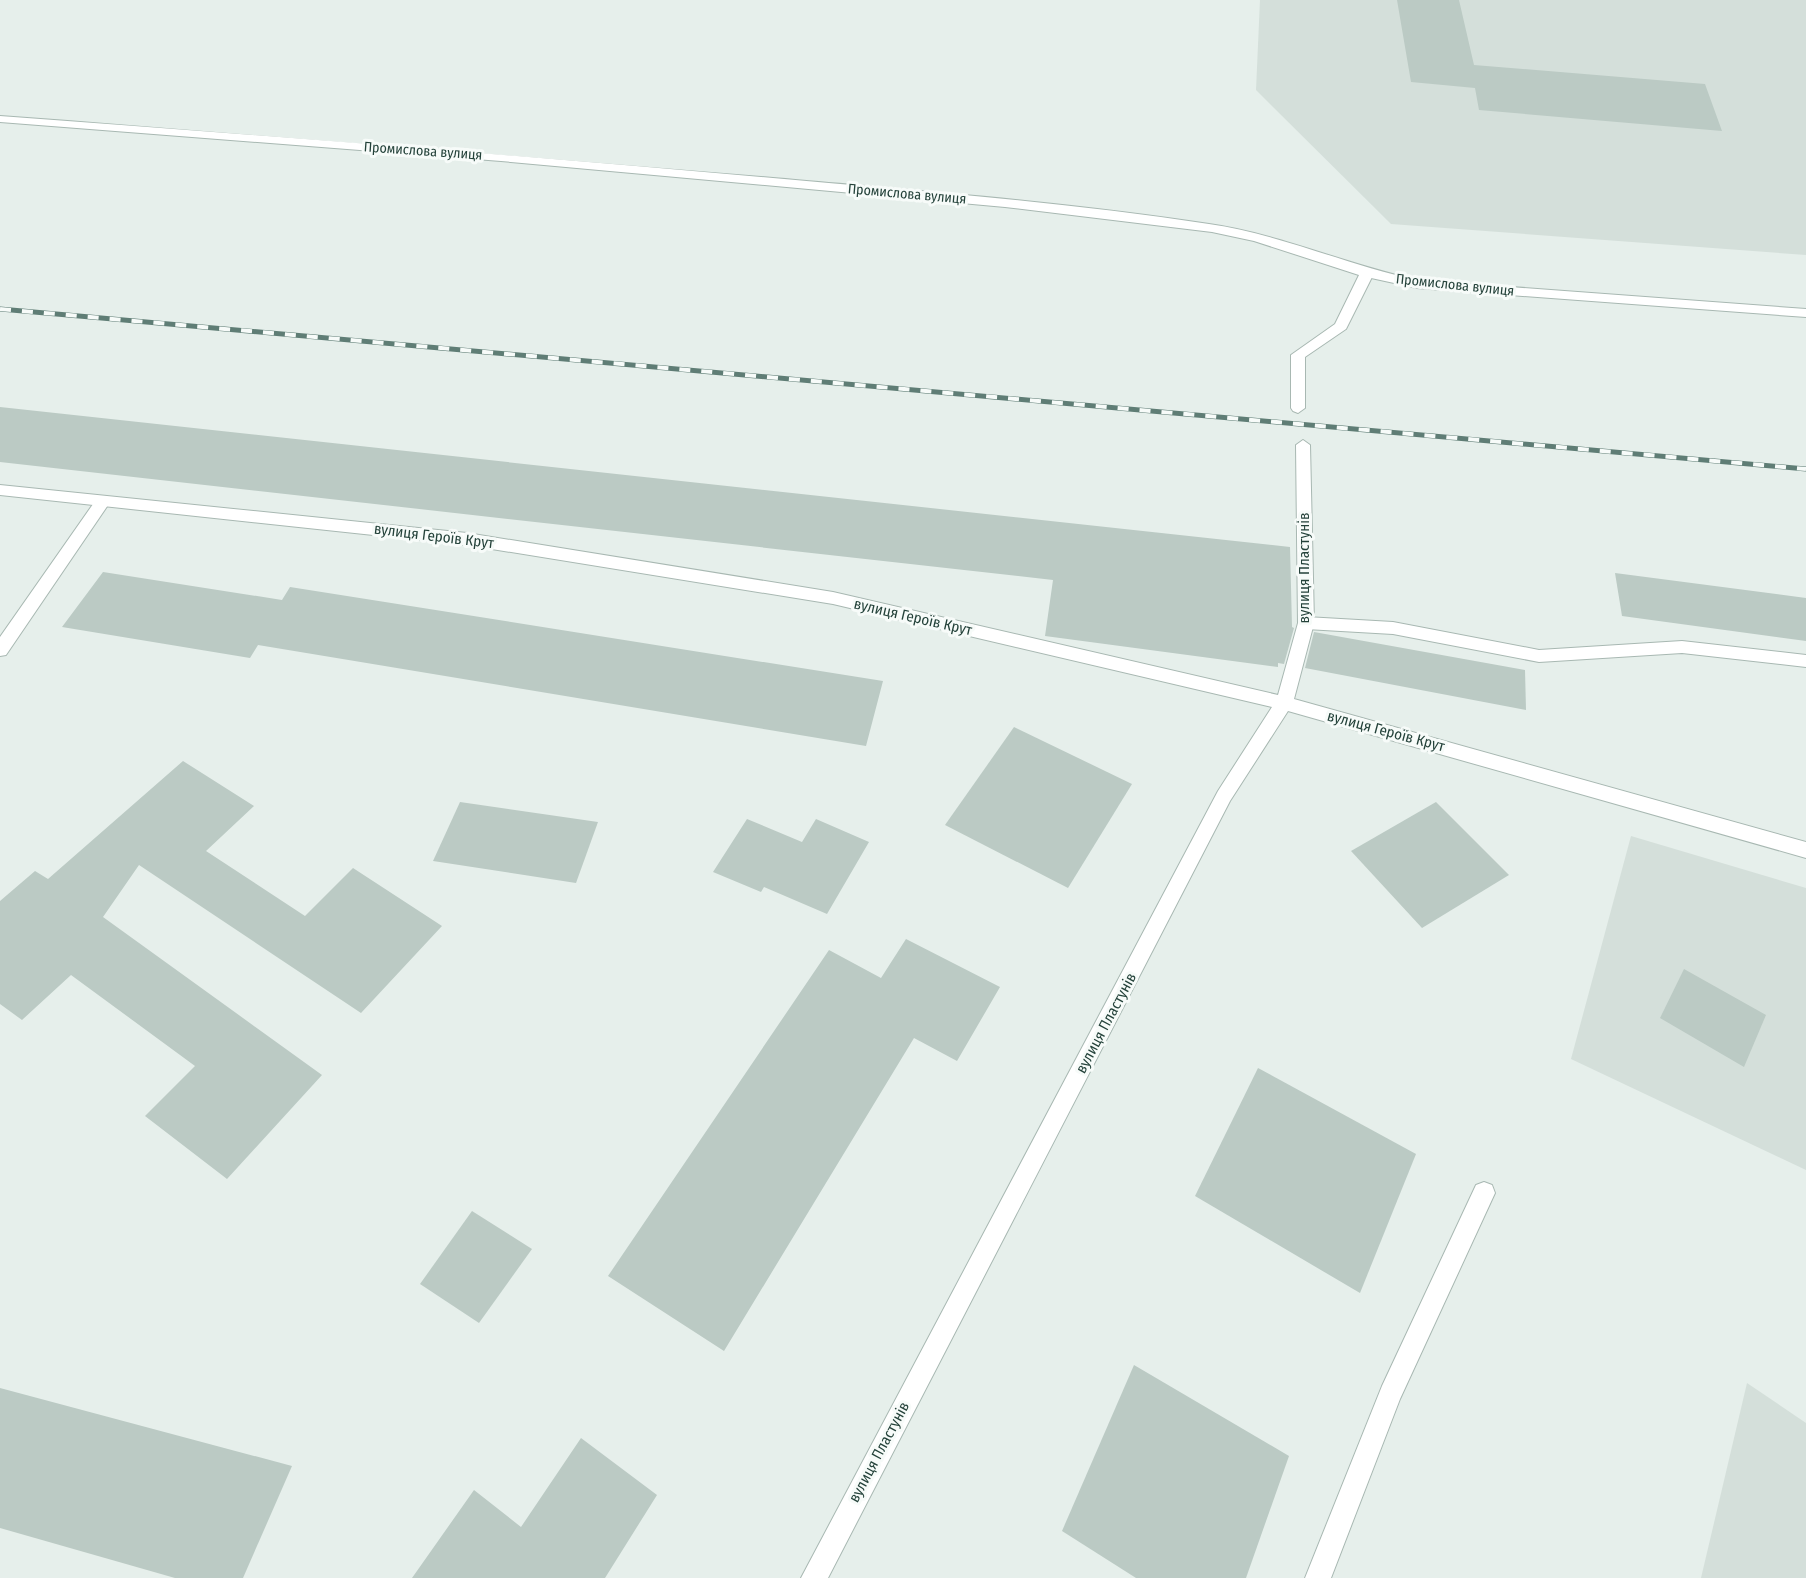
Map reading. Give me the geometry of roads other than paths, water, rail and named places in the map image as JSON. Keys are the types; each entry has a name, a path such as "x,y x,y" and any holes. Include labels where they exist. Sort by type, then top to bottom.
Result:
{"street":[{"name":"Промислова вулиця","path":"0,119 501,157 1005,203 1212,228 1257,238 1366,273 1417,284 1806,313"},
{"path":"1298,408 1298,356 1341,326 1366,273"},
{"name":"вулиця Пластунів","path":"814,1578 1224,796 1284,703 1306,623 1303,445"},
{"name":"вулиця Героїв Крут","path":"0,490 467,539 833,598 1284,703 1605,791 1806,850"},
{"path":"0,650 103,501"},
{"path":"1306,623 1393,628 1539,656 1682,647 1806,661"},
{"path":"1318,1578 1390,1394 1484,1194"}],"railway":[{"path":"0,309 1806,469"}]}
